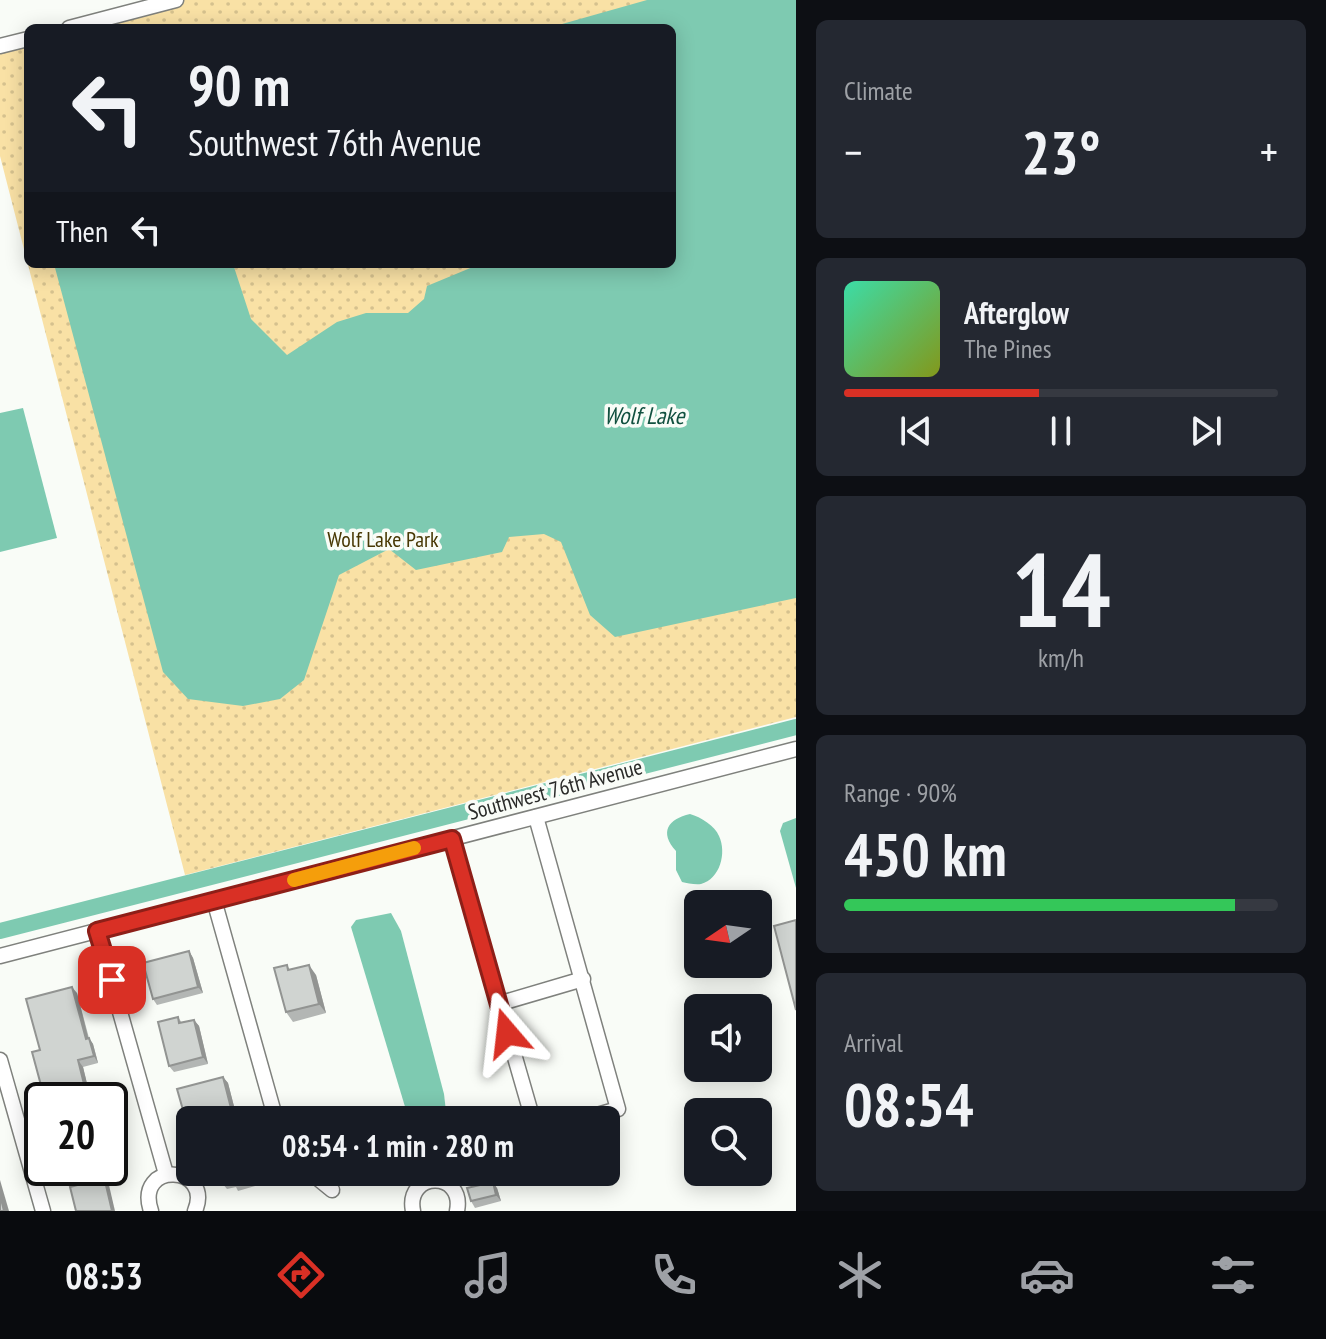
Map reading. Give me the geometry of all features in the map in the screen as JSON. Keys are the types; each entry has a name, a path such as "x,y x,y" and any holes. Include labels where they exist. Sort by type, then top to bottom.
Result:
{"street":[{"path":"84,24 176,0"},
{"path":"0,46 24,40"},
{"name":"Southwest 76th Avenue","path":"0,956 796,749"},
{"path":"536,817 617,1106"},
{"path":"452,839 529,1106"},
{"path":"214,900 272,1106"},
{"path":"97,931 166,1174"},
{"path":"498,1004 583,979"},
{"path":"0,1060 43,1211"},
{"path":"151,1211 148,1202 152,1185 166,1174 191,1180 198,1196 195,1211"},
{"path":"327,1186 332,1190"},
{"path":"413,1211 413,1196 421,1186"},
{"path":"450,1186 456,1193 457,1211"}],"green space":[{"name":"Wolf Lake","path":"179,0 796,0 796,717 185,875 29,268 676,268 676,24 86,24"},
{"name":"Wolf Lake","path":"24,40 24,249 0,156 0,46"}],"water":[{"name":"Wolf Lake","path":"647,0 796,0 796,598 615,637 590,615 561,542 544,534 509,537 502,552 416,570 389,549 339,575 304,680 280,699 243,706 188,699 163,672 55,268 234,268 251,319 287,355 337,322 366,313 408,313 424,299 427,286 470,268 676,268 676,24 562,24"},
{"path":"23,408 57,538 0,552 0,413"},
{"path":"690,814 711,825 721,843 722,857 717,871 701,884 682,882 676,870 676,851 667,832 676,819"},
{"path":"796,818 796,888 780,831 783,823"},
{"path":"391,913 401,931 445,1106 405,1106 351,927 356,920"}],"building":[{"path":"796,920 796,1010 774,926"},
{"path":"189,951 198,987 153,999 143,963"},
{"path":"287,965 288,970 309,965 319,1004 286,1012 274,968"},
{"path":"72,987 86,1039 89,1038 94,1056 78,1060 84,1082 40,1082 32,1052 40,1050 26,999"},
{"path":"178,1017 179,1023 194,1020 203,1057 169,1066 158,1022"},
{"path":"223,1077 230,1106 182,1106 177,1089"},
{"path":"106,1186 112,1211 76,1211 70,1187"},
{"path":"494,1186 496,1195 471,1201 467,1188"}],"waterway":[{"path":"0,931 796,727"}],"slow traffic":[{"path":"294,880 414,848"}],"route":[{"path":"112,980 97,931 452,839 507,1033"}],"park label":[{"name":"Wolf Lake Park","path":"383,539"}]}
